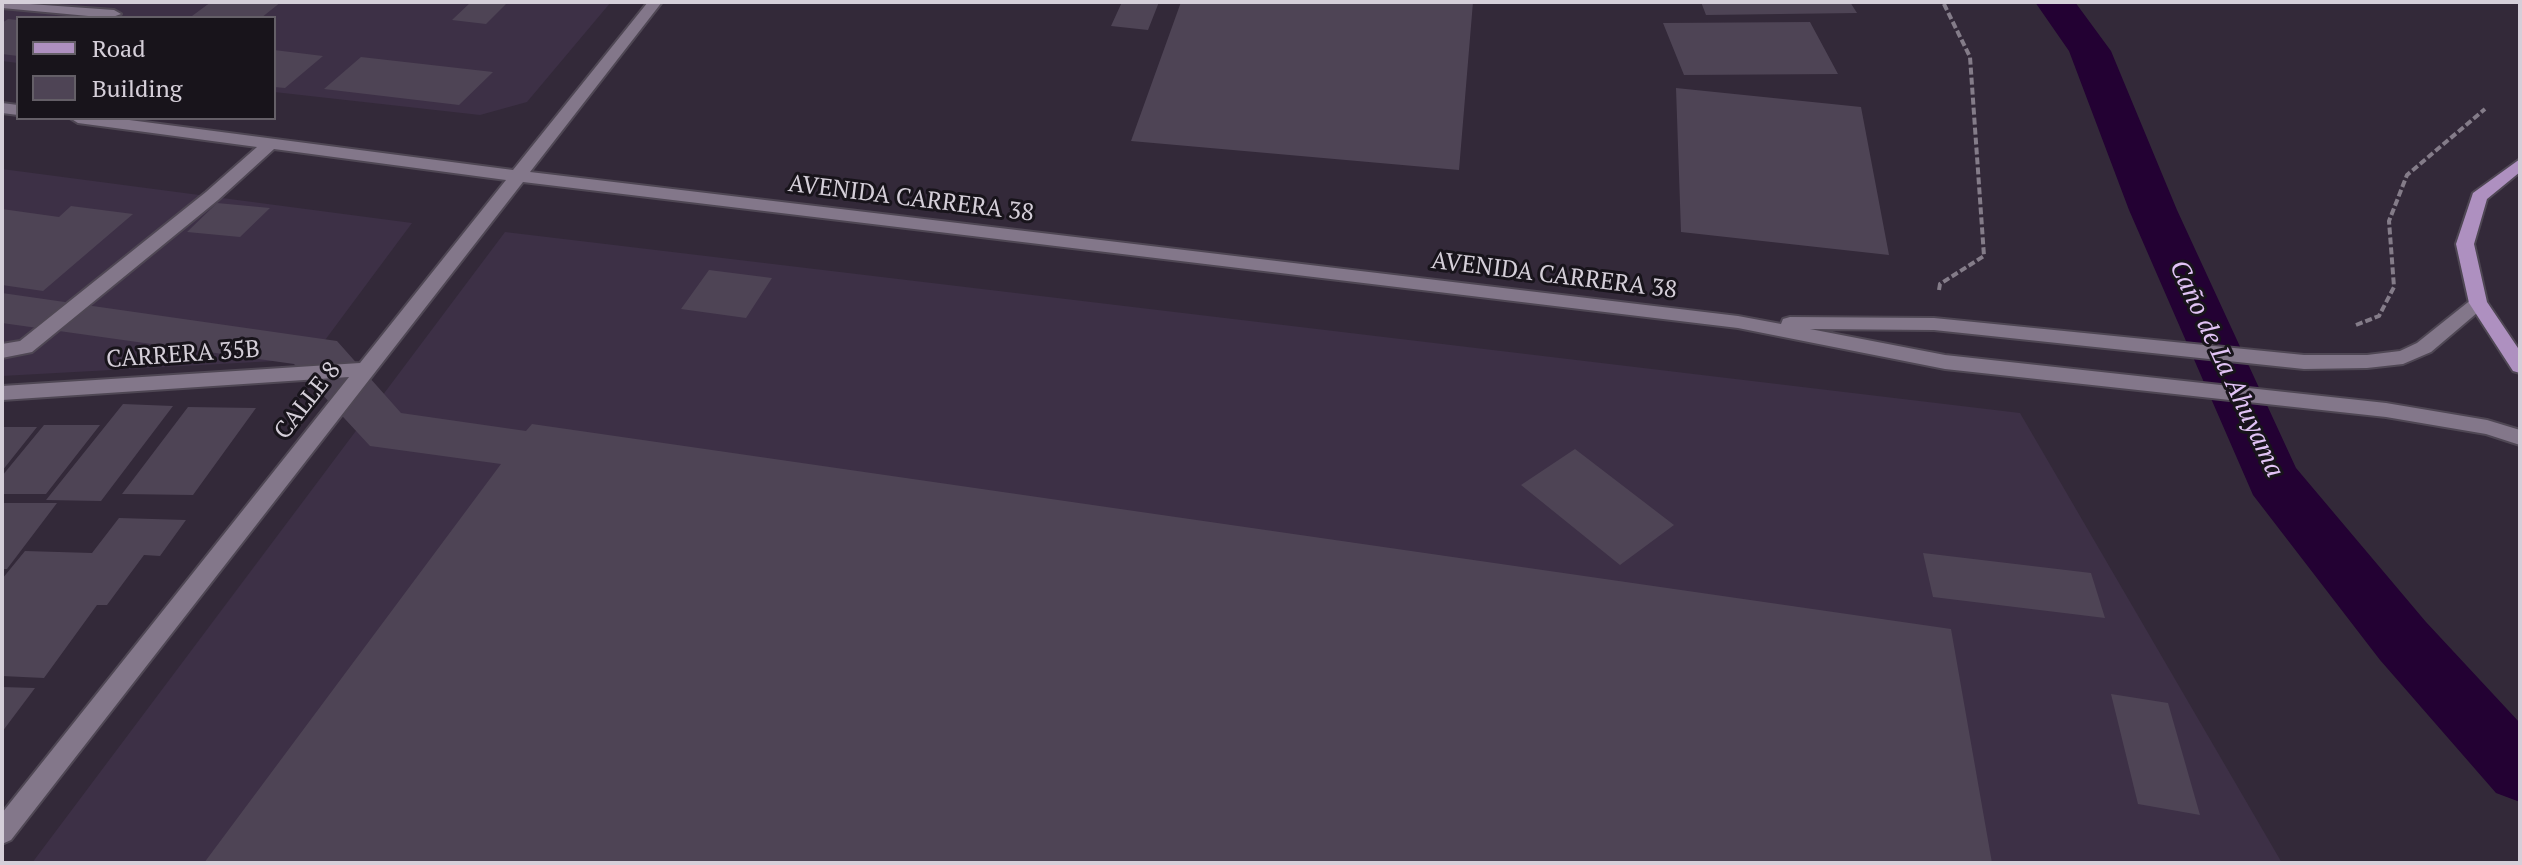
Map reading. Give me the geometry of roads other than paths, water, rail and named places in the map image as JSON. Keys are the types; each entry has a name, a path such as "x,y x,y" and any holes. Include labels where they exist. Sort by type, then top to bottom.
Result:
{"main road":[{"path":"2520,164 2479,197 2465,244 2478,303 2520,366"}],"street":[{"name":"CALLE 8","path":"2,832 655,2"},
{"path":"2,4 114,14"},
{"name":"AVENIDA CARRERA 38","path":"93,120 1558,303 1738,322 1945,362 2334,404 2487,427 2520,438"},
{"path":"2,351 25,347 212,196 271,143"},
{"name":"AVENIDA CARRERA 38","path":"1738,322 1934,324 2304,362 2404,357 2441,336 2478,303"},
{"name":"CARRERA 35B","path":"2,393 367,369"}],"waterway":[{"name":"Caño de La Ahuyama","path":"2055,2 2090,51 2153,210 2273,480 2403,641 2520,771"}]}
